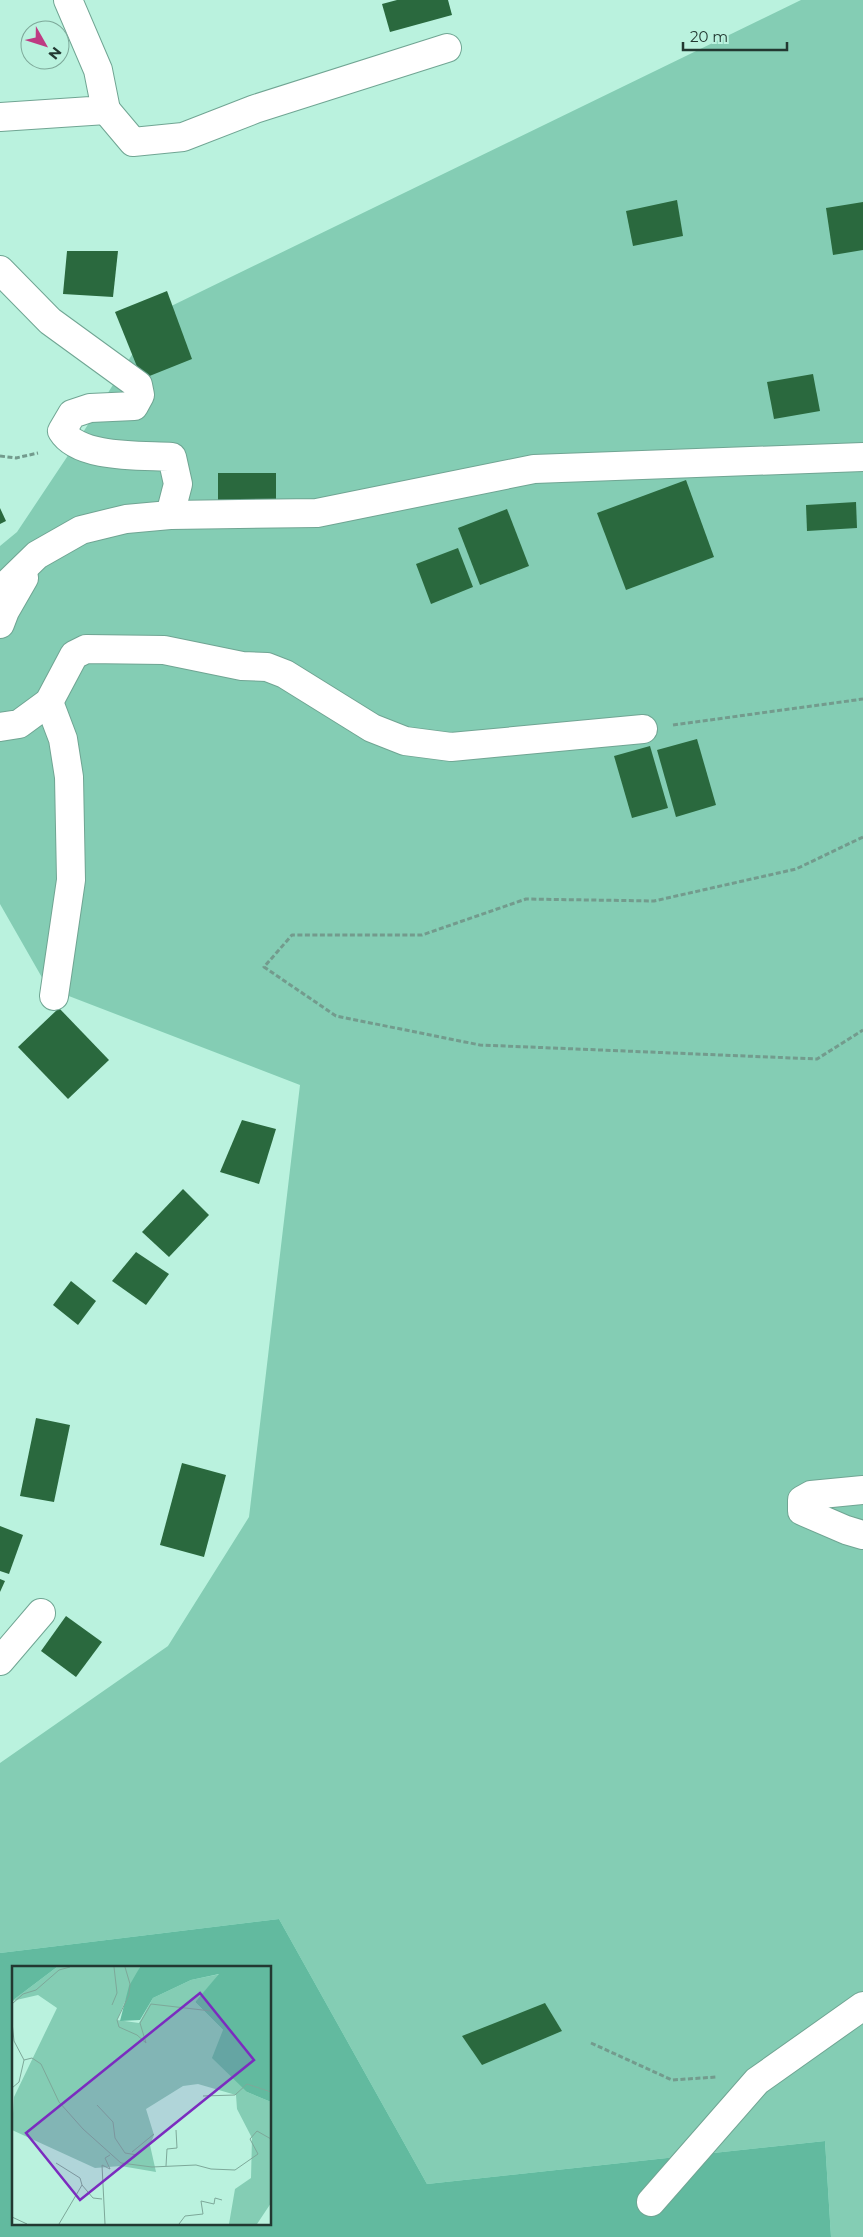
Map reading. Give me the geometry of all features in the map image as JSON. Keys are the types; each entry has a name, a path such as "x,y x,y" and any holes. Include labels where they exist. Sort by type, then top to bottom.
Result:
{"street":[{"path":"68,0 98,70 106,110 133,142 183,137 255,108 447,48"},
{"path":"0,117 106,110"},
{"path":"0,270 50,321 138,386 140,394 134,406 90,408 72,414 62,431 67,439 75,445 98,452 172,457 178,484 170,515"},
{"path":"0,591 37,555 81,530 126,519 170,515 317,513 534,469 863,457"},
{"path":"0,624 4,611 37,555"},
{"path":"0,727 19,724 49,702 74,655 86,649 164,650 242,666 267,667 285,674 372,728 405,741 451,747 643,729"},
{"path":"49,702 63,739 69,777 71,880 54,996"},
{"path":"863,1490 811,1495 802,1500 802,1511 846,1530 863,1535"},
{"path":"0,1661 41,1613"},
{"path":"651,2202 757,2081 863,2006"}],"path":[{"path":"643,729 863,699"},
{"path":"863,837 796,869 654,901 526,899 422,935 292,935 264,967 336,1016 480,1045 817,1059 863,1030"},
{"path":"591,2043 672,2080 734,2076 757,2081"}],"green space":[{"path":"801,0 863,0 863,2237 831,2237 825,2141 427,2184 279,1919 0,1953 0,1763 168,1646 249,1517 300,1085 48,988 0,904 0,546 17,532 75,445 159,312"},
{"path":"279,1919 427,2184 825,2141 831,2237 0,2237 0,1953"}],"building":[{"path":"397,0 448,0 452,15 390,32 382,4"},
{"path":"677,200 683,236 633,246 626,211"},
{"path":"863,202 863,250 833,255 826,208"},
{"path":"67,251 118,251 113,297 63,294"},
{"path":"167,291 192,359 142,379 115,312"},
{"path":"813,374 820,411 774,419 767,382"},
{"path":"218,473 276,473 276,513 218,513"},
{"path":"686,480 714,557 626,590 597,513"},
{"path":"856,502 857,528 807,531 806,505"},
{"path":"0,508 6,521 0,524"},
{"path":"507,509 529,566 480,585 458,528"},
{"path":"458,548 473,587 431,604 416,564"},
{"path":"697,739 716,805 676,817 657,750"},
{"path":"650,746 668,808 632,818 614,756"},
{"path":"59,1008 109,1060 68,1099 18,1047"},
{"path":"242,1120 276,1129 259,1184 220,1172"},
{"path":"183,1189 209,1215 169,1257 142,1232"},
{"path":"136,1252 169,1274 146,1305 112,1281"},
{"path":"71,1281 96,1301 78,1325 53,1305"},
{"path":"36,1418 70,1425 54,1502 20,1496"},
{"path":"182,1463 226,1475 204,1557 160,1545"},
{"path":"0,1526 23,1535 9,1574 0,1571"},
{"path":"0,1579 5,1581 0,1592"},
{"path":"66,1616 102,1642 76,1677 41,1651"},
{"path":"545,2003 562,2031 482,2065 462,2036"}]}
